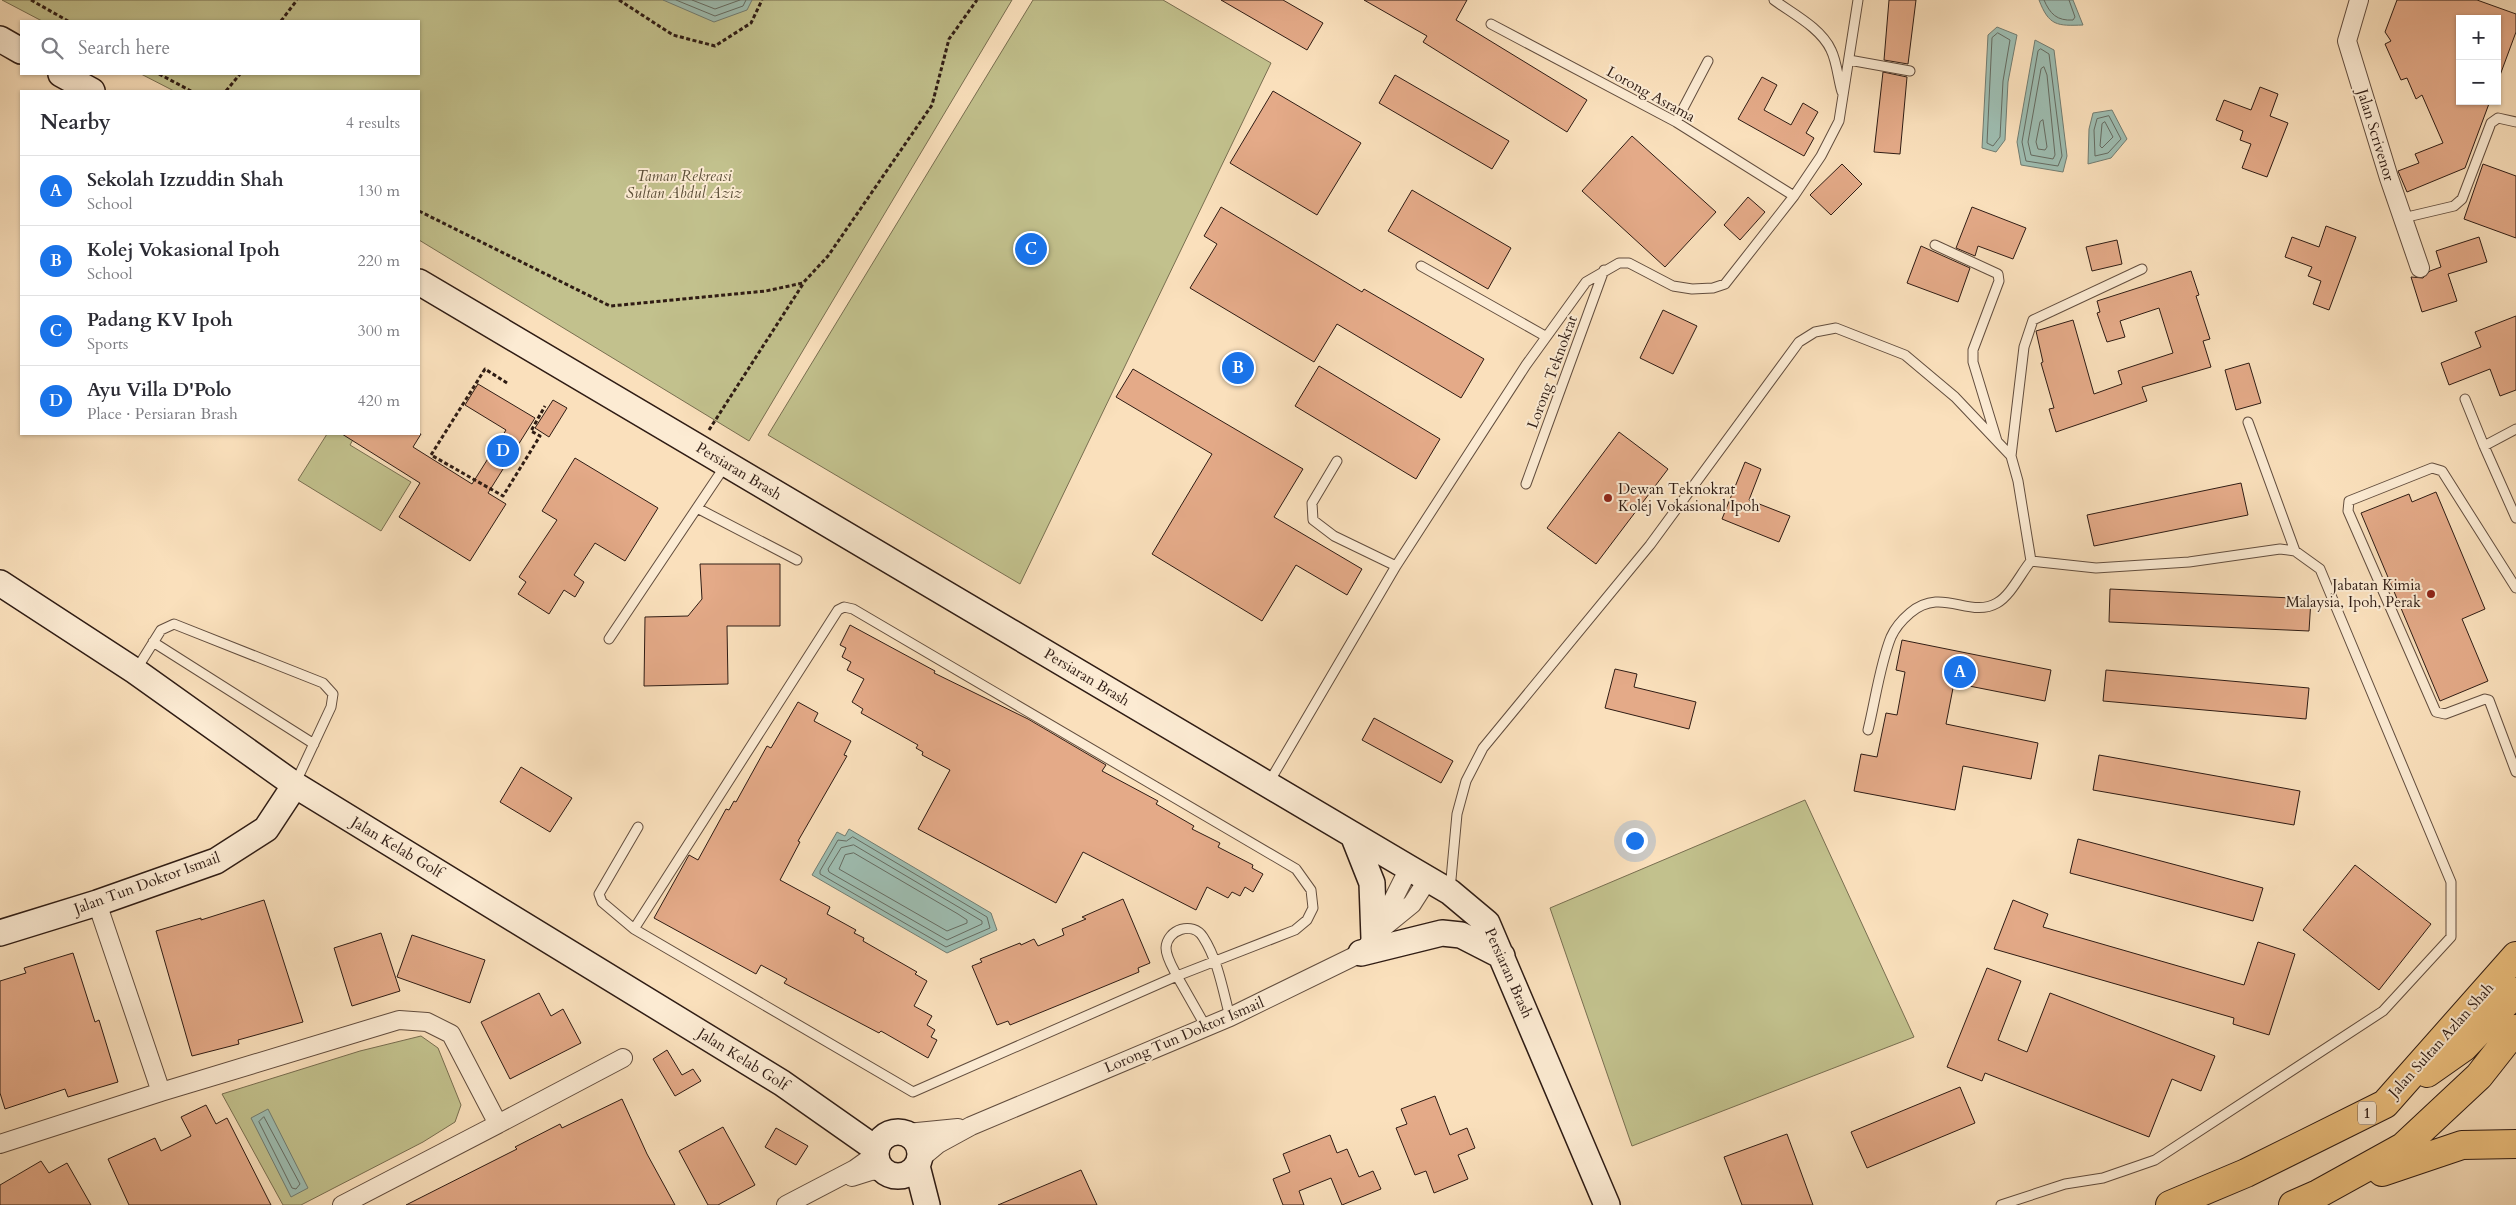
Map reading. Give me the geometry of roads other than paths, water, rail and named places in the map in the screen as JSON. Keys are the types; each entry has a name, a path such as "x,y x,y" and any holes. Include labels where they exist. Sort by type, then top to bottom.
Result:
{"main road":[{"name":"Jalan Sultan Azlan Shah","path":"2170,1205 2246,1173 2385,1104 2516,956"},
{"path":"2385,1104 2464,1047 2516,992"},
{"path":"2318,1194 2403,1147 2479,1076 2516,1029"},
{"path":"2293,1205 2318,1194 2462,1145 2516,1144"}],"street":[{"name":"Jalan Scrivenor","path":"2359,0 2347,42 2420,268"},
{"path":"0,39 20,50"},
{"path":"63,75 90,90"},
{"name":"Persiaran Brash","path":"420,283 1450,892 1487,923 1607,1205"},
{"name":"Jalan Kelab Golf","path":"0,583 135,671 295,785 896,1155 918,1205"},
{"name":"Jalan Tun Doktor Ismail","path":"0,933 97,904 216,860 266,829 295,785"},
{"path":"1353,835 1372,884 1373,939"},
{"path":"1373,939 1392,902 1418,873"},
{"path":"97,904 162,1092"},
{"path":"1373,939 1442,932 1462,935 1502,956"},
{"name":"Lorong Tun Doktor Ismail","path":"786,1205 812,1192 859,1174 896,1155 971,1126 1230,1017 1373,939"},
{"path":"0,1144 162,1092 399,1020 427,1022 451,1034 498,1124"},
{"path":"353,1202 623,1058"},
{"name":"Lorong Tun Doktor Ismail","path":"896,1155 938,1144 971,1126"},
{"path":"896,1155 927,1205"}],"lane":[{"path":"1774,0 1808,23 1826,41 1832,51 1843,97"},
{"path":"1268,784 1396,566 1545,336 1586,282 1604,269 1619,263 1629,263 1673,286 1692,289 1713,288 1725,284 1794,196 1821,156 1839,121 1858,0"},
{"name":"Lorong Asrama","path":"1491,24 1676,122 1794,196"},
{"path":"1849,60 1910,72"},
{"path":"1676,122 1708,62"},
{"path":"2403,218 2454,206 2462,199 2491,123 2498,118 2516,122"},
{"path":"1934,245 1998,274 1999,281 1973,350 1973,362 1998,442"},
{"path":"1421,266 1545,336"},
{"name":"Lorong Teknokrat","path":"1526,484 1604,269"},
{"path":"1868,730 1892,636 1904,618 1921,604 1934,600 1976,607 1990,606 1999,602 2030,561 2018,482 2011,456 2024,347 2033,320 2142,269"},
{"path":"1450,892 1457,814 1466,781 1483,748 1650,545 1799,342 1815,332 1836,328 1905,355 1955,397 2011,456"},
{"path":"2465,398 2516,518"},
{"path":"2248,422 2295,551"},
{"path":"2484,446 2516,429"},
{"path":"1337,461 1312,503 1313,520 1334,536 1396,566"},
{"path":"609,640 726,464"},
{"path":"2516,588 2442,471 2432,468 2349,501 2348,512 2436,712 2445,714 2484,699 2489,700 2513,753 2516,772"},
{"path":"697,508 796,560"},
{"path":"2001,1205 2065,1184 2103,1178 2155,1160 2383,1011 2451,937 2451,882 2320,569 2295,551 2280,549 2189,562 2096,568 2030,561"},
{"path":"634,929 838,610 844,607 853,609 1296,869 1311,890 1314,908 1307,920 1295,930 1215,963 1177,976 913,1092 634,929 602,902 599,894 638,828"},
{"path":"135,671 161,630 174,624 323,683 333,694 331,707 295,785"},
{"path":"153,642 314,744"},
{"path":"1206,1027 1177,976 1166,947 1168,940 1175,932 1183,928 1194,929 1202,935 1215,963 1230,1017"}],"water":[{"path":"663,0 752,0 747,10 714,22"},
{"path":"2039,0 2073,0 2083,25 2055,23 2046,15"},
{"path":"1997,27 2017,35 2008,82 2005,140 1996,152 1982,148 1988,35"},
{"path":"2035,40 2054,50 2067,156 2063,172 2021,165 2017,142"},
{"path":"2112,110 2127,139 2111,158 2088,164 2089,129 2093,113"},
{"path":"849,829 991,913 997,930 947,953 812,875 837,832 845,836"},
{"path":"268,1109 308,1188 291,1197 251,1118"}],"place":[{"name":"Padang KV Ipoh","path":"1031,249"},
{"name":"Kolej Vokasional Ipoh","path":"1238,368"},
{"name":"Ayu Villa D'Polo","path":"503,451"},
{"name":"Dewan Teknokrat Kolej Vokasional Ipoh","path":"1608,498"},
{"name":"Jabatan Kimia Malaysia, Ipoh, Perak","path":"2431,594"},
{"name":"Sekolah Izzuddin Shah","path":"1960,672"}],"park label":[{"name":"Taman Rekreasi Sultan Abdul Aziz","path":"684,184"}]}
